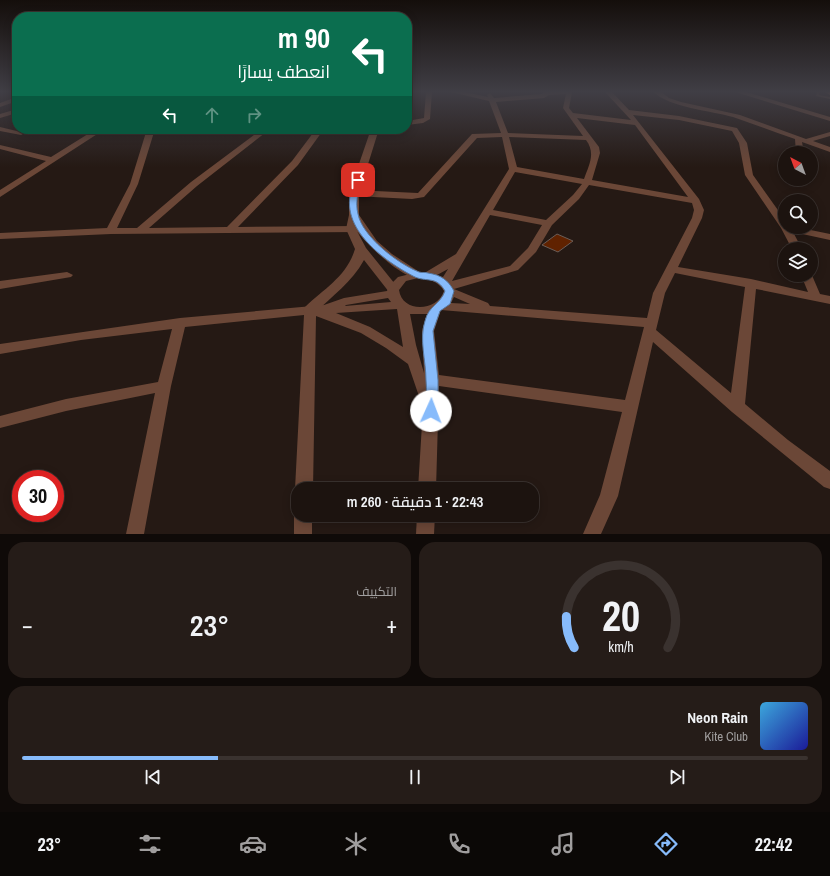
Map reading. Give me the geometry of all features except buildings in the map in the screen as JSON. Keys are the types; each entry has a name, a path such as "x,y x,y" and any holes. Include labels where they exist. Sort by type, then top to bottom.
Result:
{"street":[{"path":"412,122 426,120 426,117"},
{"path":"427,482 432,380 428,331 430,320 439,307 446,302 447,287 459,257 489,212 514,169 505,135 498,117"},
{"path":"447,287 514,268 532,250 548,223 576,197 588,181 596,153 595,147 573,117"},
{"path":"587,117 637,123"},
{"path":"592,534 609,496 659,293 672,270 697,218 699,210 696,201 632,117"},
{"path":"670,117 735,129 741,138 749,176 778,217"},
{"path":"740,117 777,129 830,150"},
{"path":"0,129 12,131"},
{"path":"0,194 93,134"},
{"path":"111,231 134,184 149,134"},
{"path":"140,230 194,184 259,134"},
{"path":"229,231 295,162 316,134"},
{"path":"373,134 354,193 356,229 361,249 397,298 415,362 431,411"},
{"path":"806,141 830,134"},
{"path":"354,193 419,196 459,156 474,137 505,135 589,138"},
{"path":"798,138 799,146"},
{"path":"0,147 52,160"},
{"path":"514,169 696,201"},
{"path":"489,212 548,223"},
{"path":"0,236 140,230 229,231 356,229 374,247 423,275 488,308"},
{"path":"815,234 830,237"},
{"path":"304,482 310,310 348,277 359,258 361,249"},
{"path":"397,298 402,279 423,275 459,257"},
{"path":"672,270 751,283 830,300"},
{"path":"0,285 68,275"},
{"path":"810,282 815,296"},
{"path":"737,408 751,283"},
{"path":"0,349 62,337 180,322 310,310 340,310 397,298 419,311 439,307 488,308 650,328 737,408 782,445 830,481"},
{"path":"310,310 329,315 365,330 393,346 415,362"},
{"path":"135,534 164,386 180,322"},
{"path":"432,380 632,407"},
{"path":"0,422 66,405 164,386"},
{"path":"303,522 303,534"},
{"path":"425,534 426,522"}],"route":[{"path":"358,180 354,193 354,214 360,230 368,240 374,247 394,262 418,275 435,277 441,280 448,286 450,291 446,302 442,306 435,309 430,320 428,331 432,380 431,411"}]}
